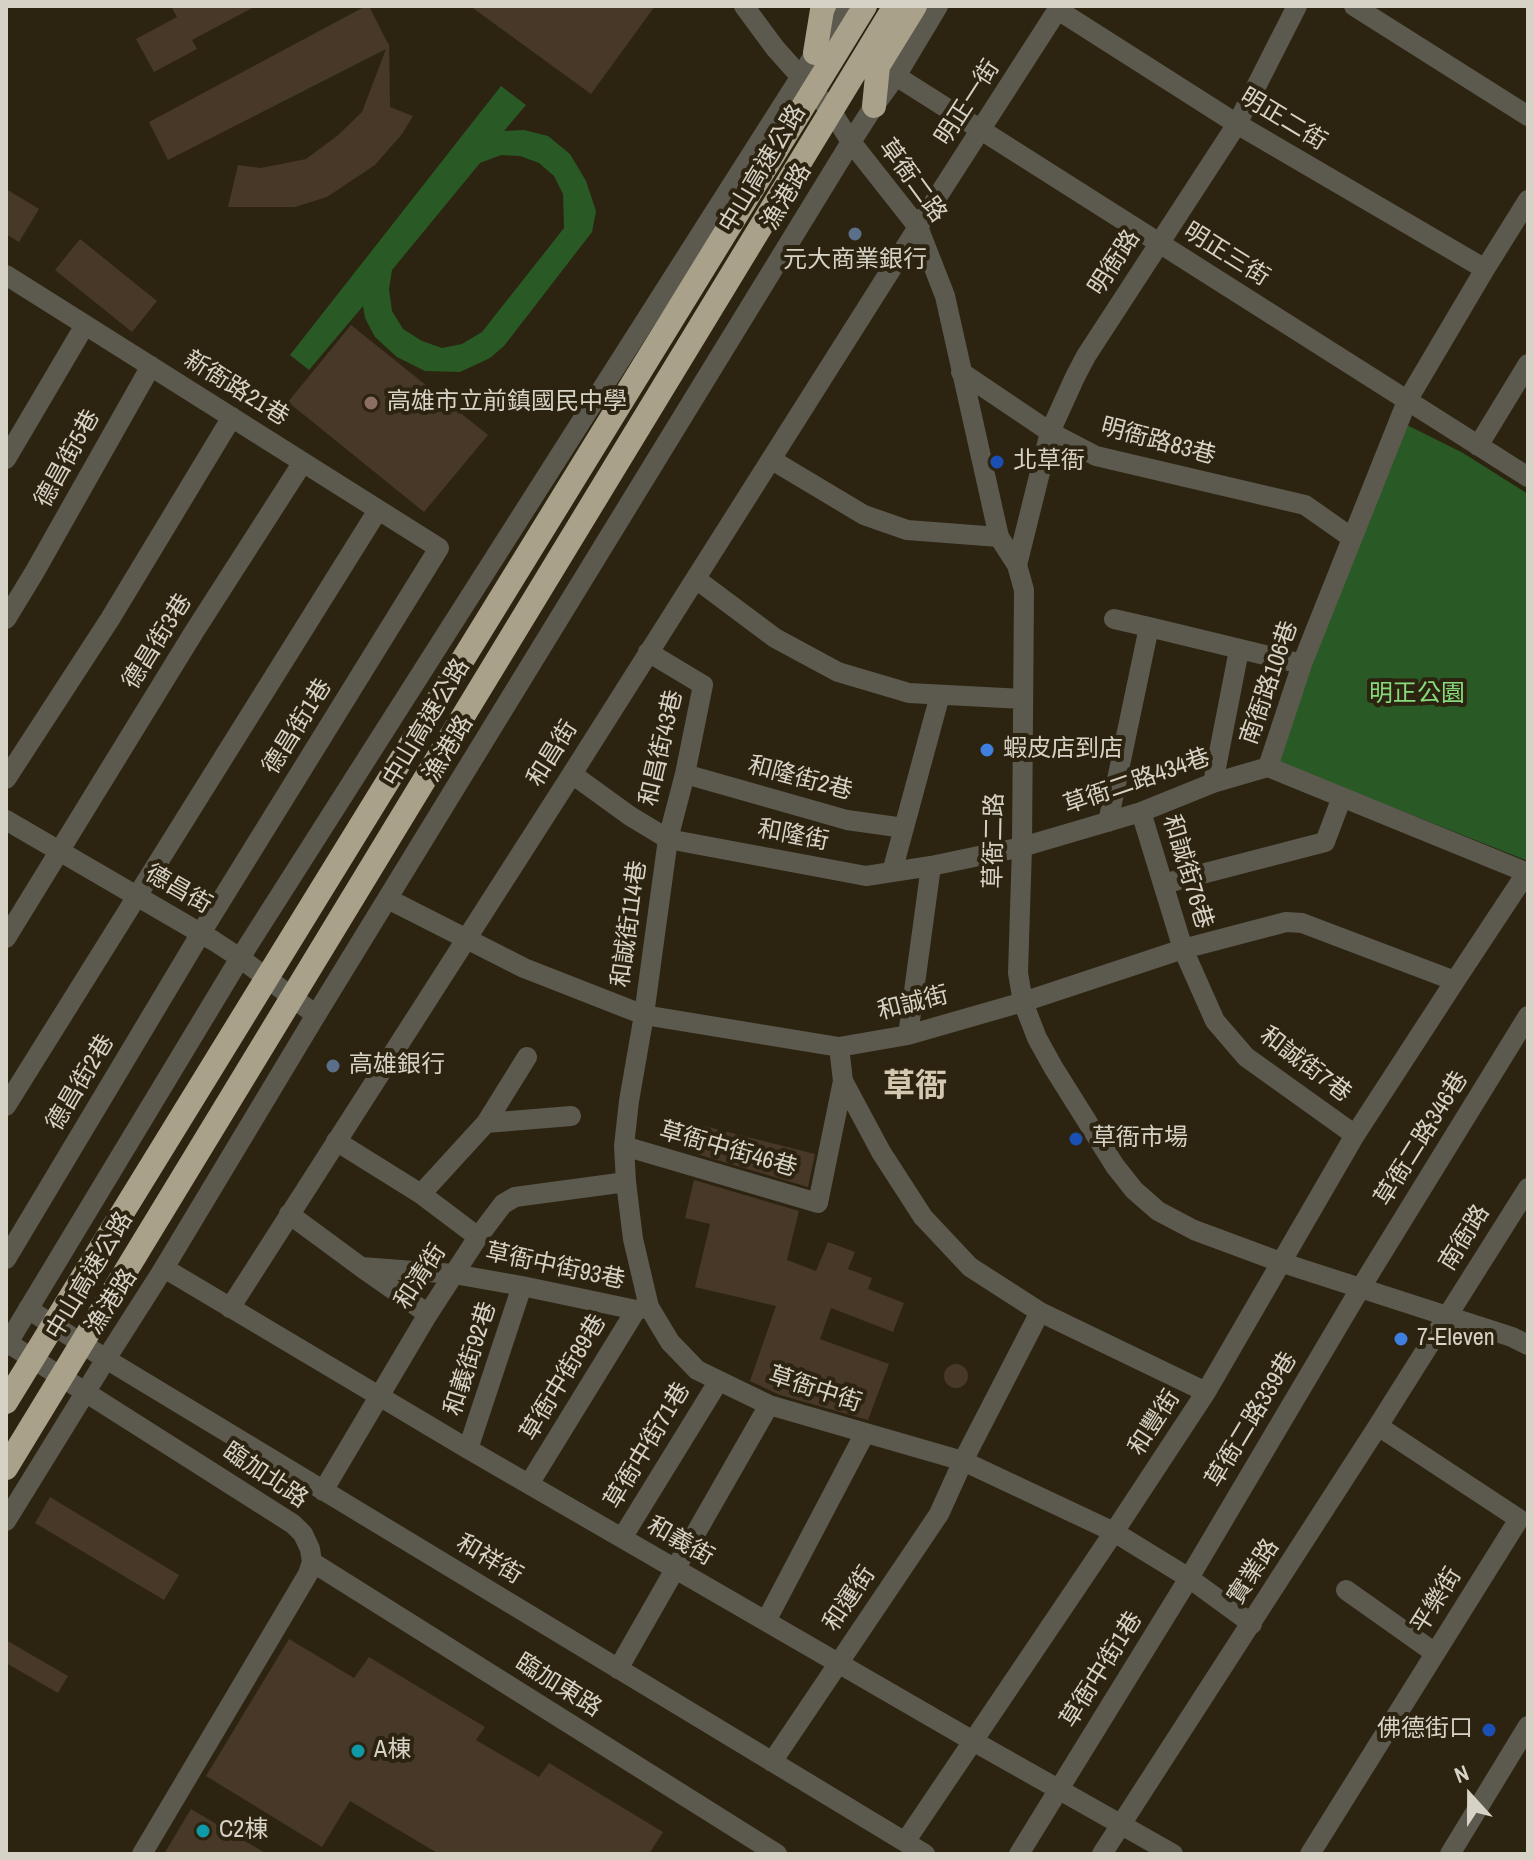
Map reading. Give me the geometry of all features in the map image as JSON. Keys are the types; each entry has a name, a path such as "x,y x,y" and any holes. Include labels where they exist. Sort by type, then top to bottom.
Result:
{"highway":[{"path":"815,53 824,6"},
{"name":"中山高速公路","path":"6,1402 865,6"},
{"name":"中山高速公路","path":"6,1468 895,6"},
{"path":"874,106 878,66 915,6"}],"street":[{"name":"草衙二路","path":"744,6 775,48 832,112 851,142 918,227 943,288 999,537 1017,565 1024,590 1018,973 1023,1002 1053,1067 1115,1166 1134,1190 1158,1211 1194,1230 1283,1263 1512,1337 1528,1345"},
{"path":"7,1344 240,958 807,82 815,53 844,6"},
{"name":"漁港路","path":"6,1521 164,1268 851,142 938,6"},
{"name":"明衙路","path":"1017,565 1050,432 1086,356 1237,124 1297,6"},
{"path":"1354,6 1528,116"},
{"name":"明正二街","path":"1059,8 1237,124 1485,269"},
{"name":"明正一街","path":"918,227 1059,8"},
{"name":"明正三街","path":"896,76 1528,477"},
{"path":"1407,401 1528,200"},
{"name":"和昌街","path":"230,1308 918,227"},
{"name":"新衙路21巷","path":"8,281 85,325 439,548"},
{"path":"6,459 85,325"},
{"path":"1478,446 1528,364"},
{"name":"德昌街5巷","path":"6,619 151,366"},
{"name":"明衙路83巷","path":"961,372 1050,432 1096,456 1305,505 1352,538"},
{"name":"南衙路106巷","path":"1407,401 1302,664 1268,767 1528,873"},
{"path":"6,779 110,619 232,417"},
{"path":"772,460 864,515 907,530 999,537"},
{"name":"德昌街3巷","path":"6,938 194,632 303,462"},
{"path":"6,1106 378,510"},
{"name":"德昌街1巷","path":"201,933 439,548"},
{"path":"696,579 775,638 838,672 909,693 1023,699"},
{"path":"1114,619 1302,664"},
{"path":"1108,822 1149,627"},
{"path":"1213,783 1239,650"},
{"name":"和昌街43巷","path":"648,652 703,685 668,839"},
{"path":"892,872 940,695"},
{"name":"草衙二路434巷","path":"1022,847 1141,812 1213,783 1268,767"},
{"name":"和隆街","path":"572,774 668,839 866,876 1022,847"},
{"name":"和隆街2巷","path":"685,774 847,820 904,828"},
{"path":"1163,884 1325,842 1342,797"},
{"name":"和誠街76巷","path":"1141,812 1183,949"},
{"name":"德昌街","path":"6,820 201,933 316,1015"},
{"name":"和誠街114巷","path":"644,1015 668,839"},
{"path":"908,1035 931,866"},
{"path":"1206,1392 1355,1135 1528,873"},
{"name":"和誠街","path":"388,899 524,968 644,1015 839,1047 908,1035 1023,1002 1183,949 1286,922 1302,923 1455,981"},
{"name":"德昌街2巷","path":"6,1259 201,933"},
{"name":"和誠街7巷","path":"1183,949 1215,1021 1246,1057 1355,1135"},
{"name":"草衙中街","path":"644,1015 624,1146 642,1309 697,1370 769,1405 963,1461 1114,1532 1189,1578 1252,1624"},
{"name":"草衙二路346巷","path":"1360,1289 1528,1016"},
{"name":"和豐街","path":"839,1047 843,1081 881,1152 923,1217 970,1267 1040,1312 1206,1392 905,1842"},
{"path":"421,1194 486,1123 527,1057"},
{"name":"草衙中街46巷","path":"624,1146 818,1203 843,1081"},
{"path":"486,1123 571,1116"},
{"path":"336,1141 421,1194 478,1237"},
{"name":"和清街","path":"323,1491 428,1314 503,1204 515,1197 626,1182"},
{"name":"南衙路","path":"1447,1317 1528,1188"},
{"path":"289,1214 428,1314"},
{"name":"草衙中街93巷","path":"361,1267 454,1274 642,1309"},
{"name":"和義街","path":"164,1268 468,1449 1173,1854"},
{"name":"和義街92巷","path":"468,1449 522,1286"},
{"name":"草衙二路339巷","path":"1189,1578 1360,1289"},
{"name":"和祥街","path":"28,1309 925,1854"},
{"name":"草衙中街89巷","path":"529,1484 642,1309"},
{"name":"和運街","path":"772,1762 939,1514 1040,1312"},
{"name":"實業路","path":"1102,1854 1447,1317"},
{"name":"臨加北路","path":"7,1344 293,1524 303,1534 312,1562"},
{"name":"草衙中街71巷","path":"622,1538 718,1382"},
{"path":"618,1669 769,1405"},
{"name":"平樂街","path":"1310,1854 1435,1653 1525,1516 1378,1426"},
{"path":"766,1621 865,1433"},
{"path":"142,1854 308,1574 312,1562"},
{"name":"臨加東路","path":"312,1562 777,1854"},
{"name":"草衙中街1巷","path":"1019,1854 1189,1578"},
{"path":"1346,1590 1435,1653"},
{"path":"1450,1854 1528,1726"}],"green space":[{"path":"501,86 526,105 504,131 524,130 548,136 570,154 586,181 596,211 592,232 504,346 490,358 460,372 425,371 397,357 375,337 365,318 363,306 309,370 290,355","holes":["501,155 520,156 539,163 554,176 563,194 564,228 482,332 462,344 442,348 422,341 403,329 392,311 389,289 392,270 480,163"]},
{"name":"明正公園","path":"1401,422 1463,453 1528,494 1528,861 1279,762 1308,666"}],"building":[{"path":"171,6 256,6 192,40 197,49 154,72 136,39 177,17"},
{"path":"369,6 389,43 390,107 413,116 375,165 327,197 295,207 228,207 238,165 261,168 306,159 362,112 386,49 168,160 149,122"},
{"path":"470,6 655,6 591,94"},
{"path":"6,189 39,209 19,242 6,234"},
{"path":"80,239 157,301 132,332 55,270"},
{"path":"351,325 488,435 424,512 288,402"},
{"path":"704,1126 815,1154 808,1187 697,1154"},
{"path":"694,1180 799,1211 787,1260 816,1271 828,1242 855,1252 848,1269 872,1278 868,1289 904,1303 893,1332 831,1308 820,1339 889,1364 868,1420 780,1395 750,1381 776,1306 695,1287 710,1224 685,1218"},
{"path":"956,1364 965,1367 968,1376 965,1385 956,1388 947,1385 944,1376 947,1367"},
{"path":"50,1497 179,1575 164,1600 35,1523"},
{"name":"A棟","path":"289,1639 354,1678 369,1657 485,1727 476,1740 539,1777 549,1763 663,1832 649,1854 439,1854 350,1801 322,1847 206,1776"},
{"path":"6,1640 68,1676 58,1693 6,1663"},
{"name":"C2棟","path":"191,1809 267,1854 164,1854"}],"place":[{"name":"元大商業銀行","path":"855,234"},
{"name":"高雄市立前鎮國民中學","path":"371,403"},
{"name":"北草衙","path":"997,462"},
{"name":"蝦皮店到店","path":"987,750"},
{"name":"高雄銀行","path":"333,1066"},
{"name":"草衙市場","path":"1076,1139"},
{"name":"7-Eleven","path":"1401,1339"},
{"name":"佛德街口","path":"1489,1730"},
{"name":"A棟","path":"358,1751"},
{"name":"C2棟","path":"203,1831"}],"district":[{"name":"草衙","path":"915,1087"}]}
